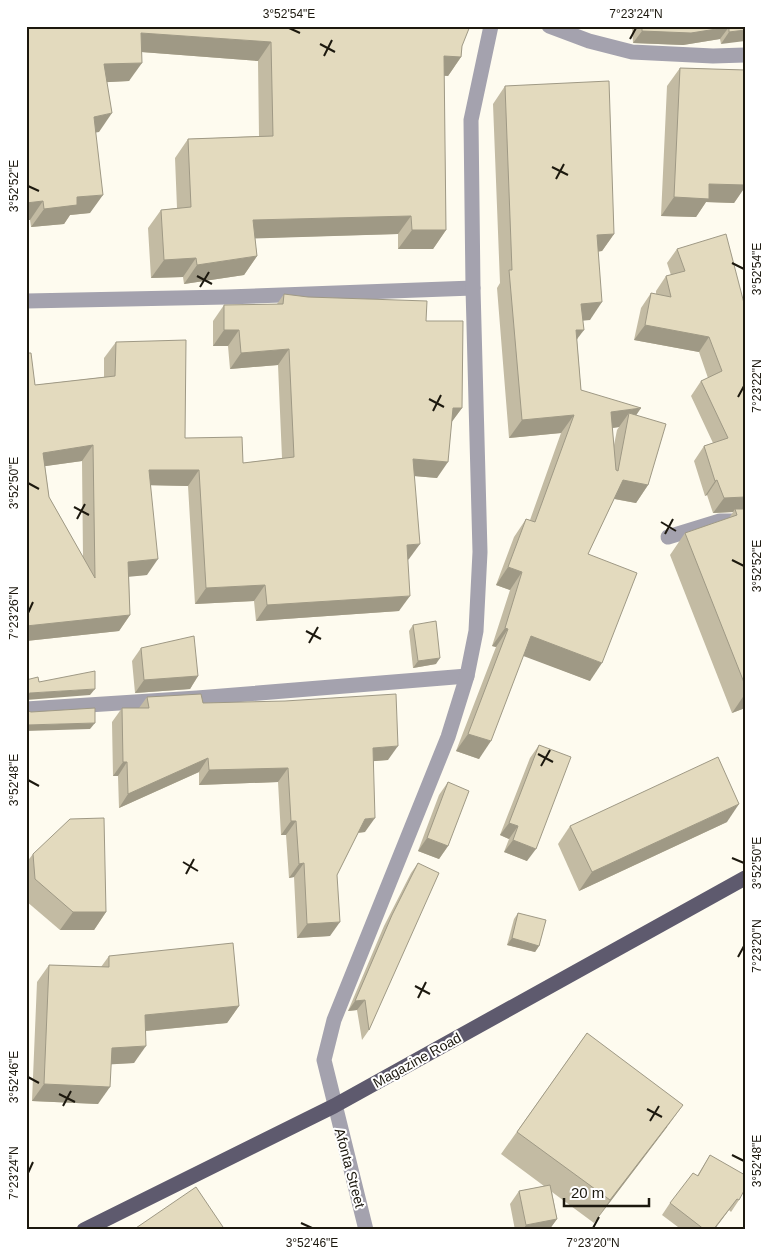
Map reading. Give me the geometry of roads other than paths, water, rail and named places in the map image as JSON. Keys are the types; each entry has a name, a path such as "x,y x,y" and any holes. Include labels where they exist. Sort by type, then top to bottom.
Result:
{"main road":[{"name":"Magazine Road","path":"84,1230 334,1106 745,878"}],"street":[{"name":"Afonta Street","path":"366,1230 324,1060 334,1020 448,737 468,676 476,630 480,552 471,120 491,26"},
{"path":"549,26 632,52 745,56"},
{"path":"26,301 226,297 473,288"},
{"path":"668,537 720,521 745,520"},
{"path":"26,709 197,698 468,676"}]}
